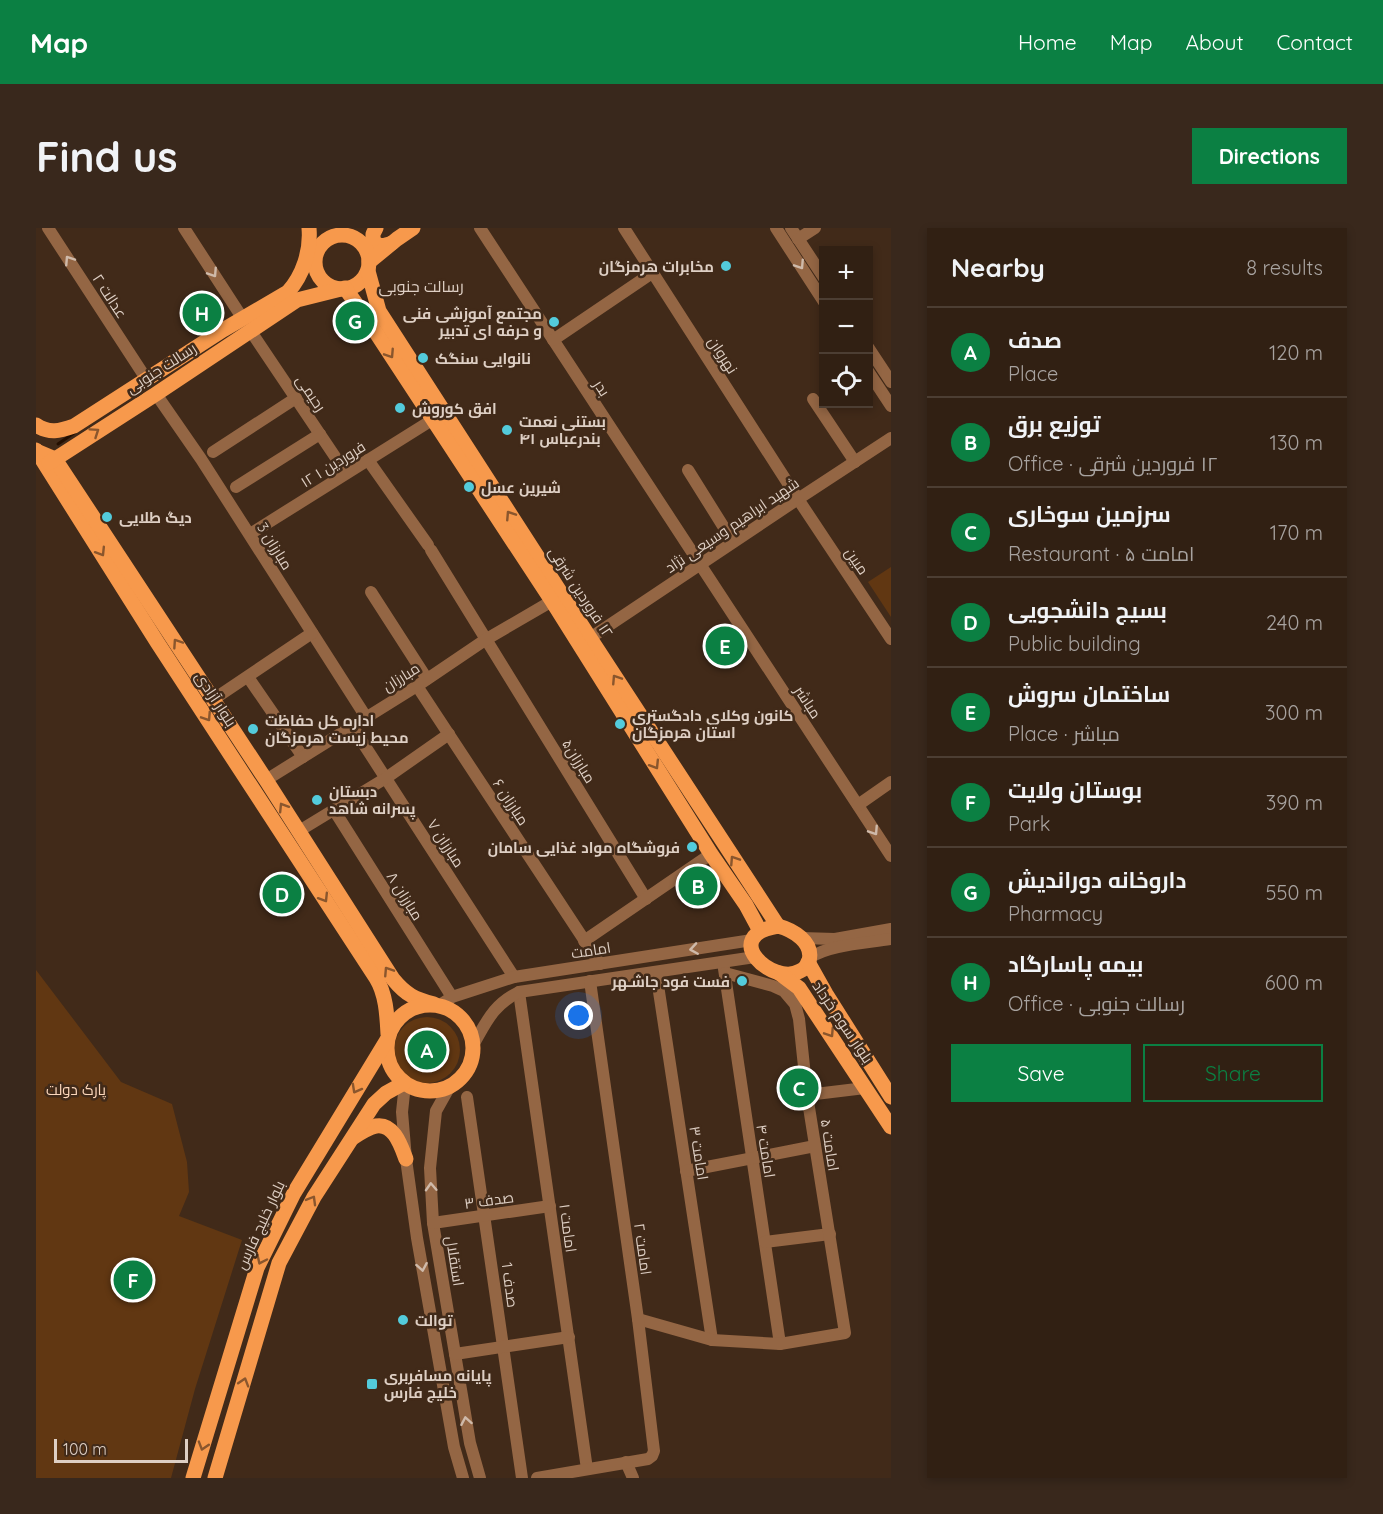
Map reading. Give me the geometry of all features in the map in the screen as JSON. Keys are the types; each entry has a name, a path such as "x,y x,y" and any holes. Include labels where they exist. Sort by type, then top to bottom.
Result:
{"main road":[{"path":"281,300 295,284 304,264 309,246 309,228"},
{"path":"392,243 377,244 373,239 375,228 330,238 323,243 315,259 319,276 332,287 343,289 357,284 364,278 369,267 392,243 413,228"},
{"path":"345,233 365,247 369,267"},
{"name":"١٢ فروردین شرقی","path":"369,267 374,317 432,420 552,601 711,854 751,901 778,926"},
{"name":"رسالت جنوبی","path":"117,409 156,394 194,369 246,325 281,300 297,300 343,289"},
{"name":"١٢ فروردین شرقی","path":"343,289 374,317 590,638 751,901 756,935"},
{"name":"رسالت جنوبی","path":"46,465 117,409 147,380 185,355 246,325"},
{"path":"185,355 194,369"},
{"path":"36,424 46,430 61,430 117,409"},
{"path":"36,450 46,465"},
{"name":"بلوار آزادی","path":"46,465 214,699 393,979 410,996 442,1002"},
{"name":"بلوار آزادی","path":"46,465 157,642 379,982 388,1021 387,1037"},
{"path":"778,926 790,930 801,938 809,951 807,966 797,973 779,973 754,957 751,948 756,935 778,926"},
{"name":"بلوار سوم خرداد","path":"809,960 826,994 891,1097"},
{"name":"بلوار سوم خرداد","path":"779,973 799,988 891,1127"},
{"path":"813,1008 814,996 820,993 826,994"},
{"path":"442,1002 459,1015 466,1024 471,1034 473,1054 470,1065 459,1080 435,1091 424,1091 404,1083 395,1074 386,1052 387,1037 395,1021 406,1011 419,1005 442,1002"},
{"name":"بلوار خلیج فارس","path":"194,1478 257,1268 294,1193 387,1037"},
{"path":"215,1478 279,1263 314,1197 374,1104 386,1093 404,1083"},
{"path":"351,1138 376,1126 383,1127 394,1134 406,1159"}],"street":[{"name":"عدالت ۲","path":"48,228 147,380"},
{"name":"رحیمی","path":"184,228 346,473"},
{"name":"بدر","path":"480,228 700,564"},
{"name":"نهروان","path":"624,228 798,499"},
{"path":"776,228 823,300"},
{"path":"791,228 819,270"},
{"path":"798,239 815,228"},
{"path":"553,340 652,273"},
{"path":"873,354 891,382"},
{"path":"873,379 891,406"},
{"name":"مبارزان 3","path":"156,394 250,534 366,717"},
{"path":"213,452 296,398"},
{"path":"813,399 855,462"},
{"name":"۱۲ فروردین ۱","path":"250,534 432,420"},
{"path":"236,488 320,434"},
{"name":"شهید ابراهیم وسیعی نژاد","path":"590,638 891,438"},
{"name":"مبارزان۵","path":"369,460 429,548 646,899"},
{"path":"688,470 733,542"},
{"name":"مبین","path":"798,499 891,639"},
{"name":"مباشر","path":"700,564 891,856"},
{"name":"مبارزان ۶","path":"371,592 449,734 600,964"},
{"name":"مبارزان","path":"266,780 485,640 552,601"},
{"path":"214,699 312,633"},
{"path":"248,676 303,757"},
{"name":"مبارزان ۷","path":"352,726 508,979"},
{"path":"299,831 386,778 449,734"},
{"path":"858,805 891,782"},
{"name":"مبارزان ۸","path":"334,810 442,1002"},
{"path":"584,941 711,854"},
{"path":"801,938 836,939 891,929"},
{"name":"امامت","path":"442,1002 508,979 756,935"},
{"path":"809,960 817,953 830,949 891,939"},
{"name":"امامت","path":"473,1045 494,1009 506,998 519,992 656,972 724,968 754,957"},
{"name":"امامت ۵","path":"724,968 784,991 795,1004 799,1018 807,1095 845,1334 780,1344"},
{"name":"امامت ۴","path":"724,968 780,1344"},
{"name":"امامت ۳","path":"656,972 712,1340"},
{"path":"506,998 495,999 492,990 508,979"},
{"name":"امامت ۲","path":"537,1478 648,1459 654,1451 638,1319 590,981"},
{"name":"امامت ۱","path":"519,992 587,1469"},
{"path":"404,1083 402,1112 406,1159 419,1250 454,1447 463,1478"},
{"name":"استقلال","path":"450,1086 436,1111 430,1167 433,1223 470,1443 482,1477"},
{"path":"807,1095 865,1088"},
{"name":"صدف 1","path":"467,1097 522,1478"},
{"path":"686,1171 815,1146"},
{"name":"صدف ۳","path":"433,1223 550,1206"},
{"path":"765,1242 830,1234"},
{"path":"638,1319 712,1340 780,1344"},
{"path":"455,1354 569,1337"},
{"path":"626,1462 633,1478"}],"green space":[{"path":"891,567 891,617 868,582"},
{"name":"پارک دولت","path":"36,970 121,1082 172,1104 187,1162 189,1192 179,1216 242,1240 195,1389 171,1478 36,1478"},
{"path":"427,1017 440,1019 450,1027 458,1037 460,1050 458,1063 450,1073 440,1081 427,1083 414,1081 404,1073 396,1063 394,1050 396,1037 404,1027 414,1019"}],"waterway":[{"path":"58,444 74,433"}],"place":[{"name":"مخابرات هرمزگان","path":"726,266"},
{"name":"بیمه پاسارگاد","path":"202,313"},
{"name":"داروخانه دوراندیش","path":"355,321"},
{"name":"مجتمع آموزشی فنی و حرفه ای تدبیر","path":"554,322"},
{"name":"نانوایی سنگک","path":"423,358"},
{"name":"افق کوروش","path":"400,408"},
{"name":"بستنی نعمت بندرعباس ۴۱","path":"507,430"},
{"name":"شیرین عسل","path":"469,487"},
{"name":"دیگ طلایی","path":"107,517"},
{"name":"ساختمان سروش","path":"725,646"},
{"name":"کانون وکلای دادگستری استان هرمزگان","path":"620,724"},
{"name":"اداره کل حفاظت محیط زیست هرمزگان","path":"253,729"},
{"name":"دبستان پسرانه شاهد","path":"317,800"},
{"name":"فروشگاه مواد غذایی سامان","path":"692,847"},
{"name":"توزیع برق","path":"698,886"},
{"name":"بسیج دانشجویی","path":"282,894"},
{"name":"فست فود جاشـهر","path":"742,981"},
{"name":"صدف","path":"427,1050"},
{"name":"سرزمین سوخاری","path":"799,1088"},
{"name":"بوستان ولایت","path":"133,1280"},
{"name":"توالت","path":"403,1320"},
{"name":"پایانه مسافربری خلیج فارس","path":"372,1384"}],"district":[{"name":"رسالت جنوبی","path":"421,286"}]}
